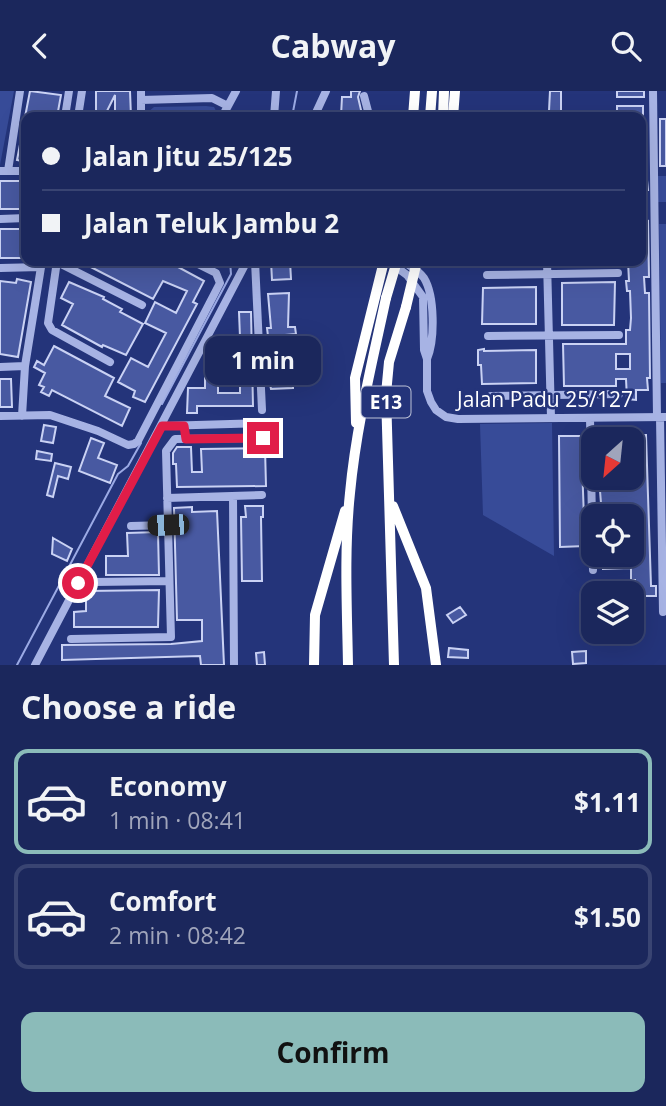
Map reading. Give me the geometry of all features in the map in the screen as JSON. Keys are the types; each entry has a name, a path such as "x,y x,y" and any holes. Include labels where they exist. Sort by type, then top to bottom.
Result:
{"highway":[{"path":"413,112 415,91"},
{"path":"430,112 432,91"},
{"path":"443,112 444,91"},
{"path":"453,112 455,91"},
{"path":"356,450 355,378 384,266"},
{"name":"E13","path":"348,665 349,494 366,393 396,266"},
{"name":"E13","path":"394,665 386,394 389,362 416,266"},
{"path":"314,665 315,615 349,494"},
{"path":"391,500 426,588 436,665"}],"street":[{"path":"4,171 20,91"},
{"path":"66,112 69,91"},
{"path":"79,112 82,91"},
{"path":"225,112 236,91"},
{"path":"274,112 276,91"},
{"path":"316,112 326,91"},
{"path":"653,91 663,612"},
{"path":"141,95 212,98 228,106"},
{"path":"364,96 368,112"},
{"path":"0,219 21,218"},
{"path":"0,268 21,266"},
{"path":"22,416 25,366 41,266"},
{"path":"56,266 48,323 52,330 110,362"},
{"path":"67,266 142,305"},
{"path":"0,416 50,415 134,445 220,283 216,273 202,266"},
{"path":"35,665 244,266"},
{"path":"255,266 262,410"},
{"name":"Jalan Padu 25/127","path":"394,266 407,275 423,297 427,391 430,402 446,417 661,417"},
{"name":"Jalan Padu 25/127","path":"410,266 422,275 432,297 430,351 427,359"},
{"path":"547,266 551,418"},
{"path":"487,275 618,273"},
{"path":"488,336 619,335"},
{"path":"0,367 25,366"},
{"path":"491,396 619,394"},
{"path":"590,418 593,570"},
{"path":"162,426 269,423"},
{"path":"184,426 186,439"},
{"path":"71,639 171,637 166,451 175,439 263,438"},
{"path":"167,498 262,495"},
{"path":"233,496 234,665"},
{"path":"131,526 168,525"},
{"path":"94,582 169,581"}],"shaded area":[{"path":"0,91 14,91 0,165"},
{"path":"206,106 214,107 216,111 148,112 154,107"},
{"path":"657,176 666,176 666,202 658,202"},
{"path":"659,224 666,224 666,383 661,383"},
{"path":"552,423 554,556 483,515 480,424"}],"building":[{"path":"30,91 61,95 58,112 26,112"},
{"path":"96,91 130,91 131,112 115,112 115,95 106,112 96,111"},
{"path":"351,91 360,91 358,97 361,110 341,112 342,97 351,97"},
{"path":"550,91 561,91 561,111 549,111"},
{"path":"617,91 644,91 644,97 617,97"},
{"path":"617,106 643,106 643,112 617,112"},
{"path":"660,119 666,119 666,166 660,166"},
{"path":"21,139 21,161 17,160"},
{"path":"0,181 21,181 21,209 0,209"},
{"path":"648,221 649,277 644,277 645,293 649,293 648,390 636,390 636,400 627,399 626,379 616,379 616,386 564,386 563,344 626,344 626,330 630,330 631,318 630,291 627,291 626,281 629,281 628,266 646,266","holes":["616,354 630,354 630,369 616,369"]},
{"path":"0,229 21,229 21,258 0,258"},
{"path":"89,266 176,266 204,281 193,302 197,304 145,402 133,397 135,391 118,382 131,358 148,367 166,333 145,323 155,302 176,313 187,291 163,281 153,299"},
{"path":"271,266 290,266 291,279 272,280"},
{"path":"17,279 31,282 18,357 0,354 0,281 16,283"},
{"path":"69,282 104,297 103,299 122,309 120,312 143,324 126,355 103,345 102,347 62,325 73,304 61,298"},
{"path":"615,282 614,325 562,325 562,283"},
{"path":"536,287 536,324 482,324 483,288"},
{"path":"289,293 288,327 295,327 296,334 286,335 287,348 297,348 297,359 276,360 276,346 270,346 267,328 271,328 268,294"},
{"path":"239,312 251,312 253,406 197,406 197,413 187,413 188,388 205,388 205,371 217,371 217,352 224,352 224,337 240,337","holes":["218,383 240,383 240,393 218,393"]},
{"path":"54,346 114,378 105,396 130,408 122,426 52,390 49,396 41,392 44,387 39,385 45,373 34,367 37,361 44,365"},
{"path":"478,350 536,350 536,383 482,384"},
{"path":"298,370 298,379 293,380 293,388 271,389 267,371"},
{"path":"0,379 11,379 12,407 0,407"},
{"path":"44,425 56,427 53,443 41,441"},
{"path":"646,435 651,586 656,586 656,596 644,596 644,581 631,580 631,568 603,569 644,567 644,504 601,504 600,490 644,490"},
{"path":"559,436 581,436 583,504 581,504 581,546 560,547"},
{"path":"91,438 104,443 98,458 117,465 110,483 79,471"},
{"path":"177,447 191,447 192,472 202,472 201,449 265,448 266,486 177,487 173,453"},
{"path":"37,451 52,454 51,461 36,459"},
{"path":"55,463 71,467 68,479 58,476 53,497 47,495"},
{"path":"245,506 263,506 262,581 242,581 241,517 246,517"},
{"path":"192,507 192,512 217,511 224,665 201,665 200,656 62,660 62,645 171,644 202,641 202,620 177,620 174,508"},
{"path":"158,532 159,575 106,575 106,556 128,556 127,533"},
{"path":"53,538 72,549 67,561 52,554"},
{"path":"159,590 158,627 74,627 74,612 86,611 86,591"},
{"path":"460,607 466,615 453,623 447,615"},
{"path":"449,648 468,650 468,658 448,657"},
{"path":"586,651 586,663 573,664 572,652"},
{"path":"264,652 265,665 257,665 256,653"}],"waterway":[{"path":"293,112 297,91"},
{"path":"162,404 231,274 230,266"},
{"path":"17,665 118,474 128,466 141,443"}],"route":[{"path":"78,583 162,426 184,426 186,439 263,438"}]}
